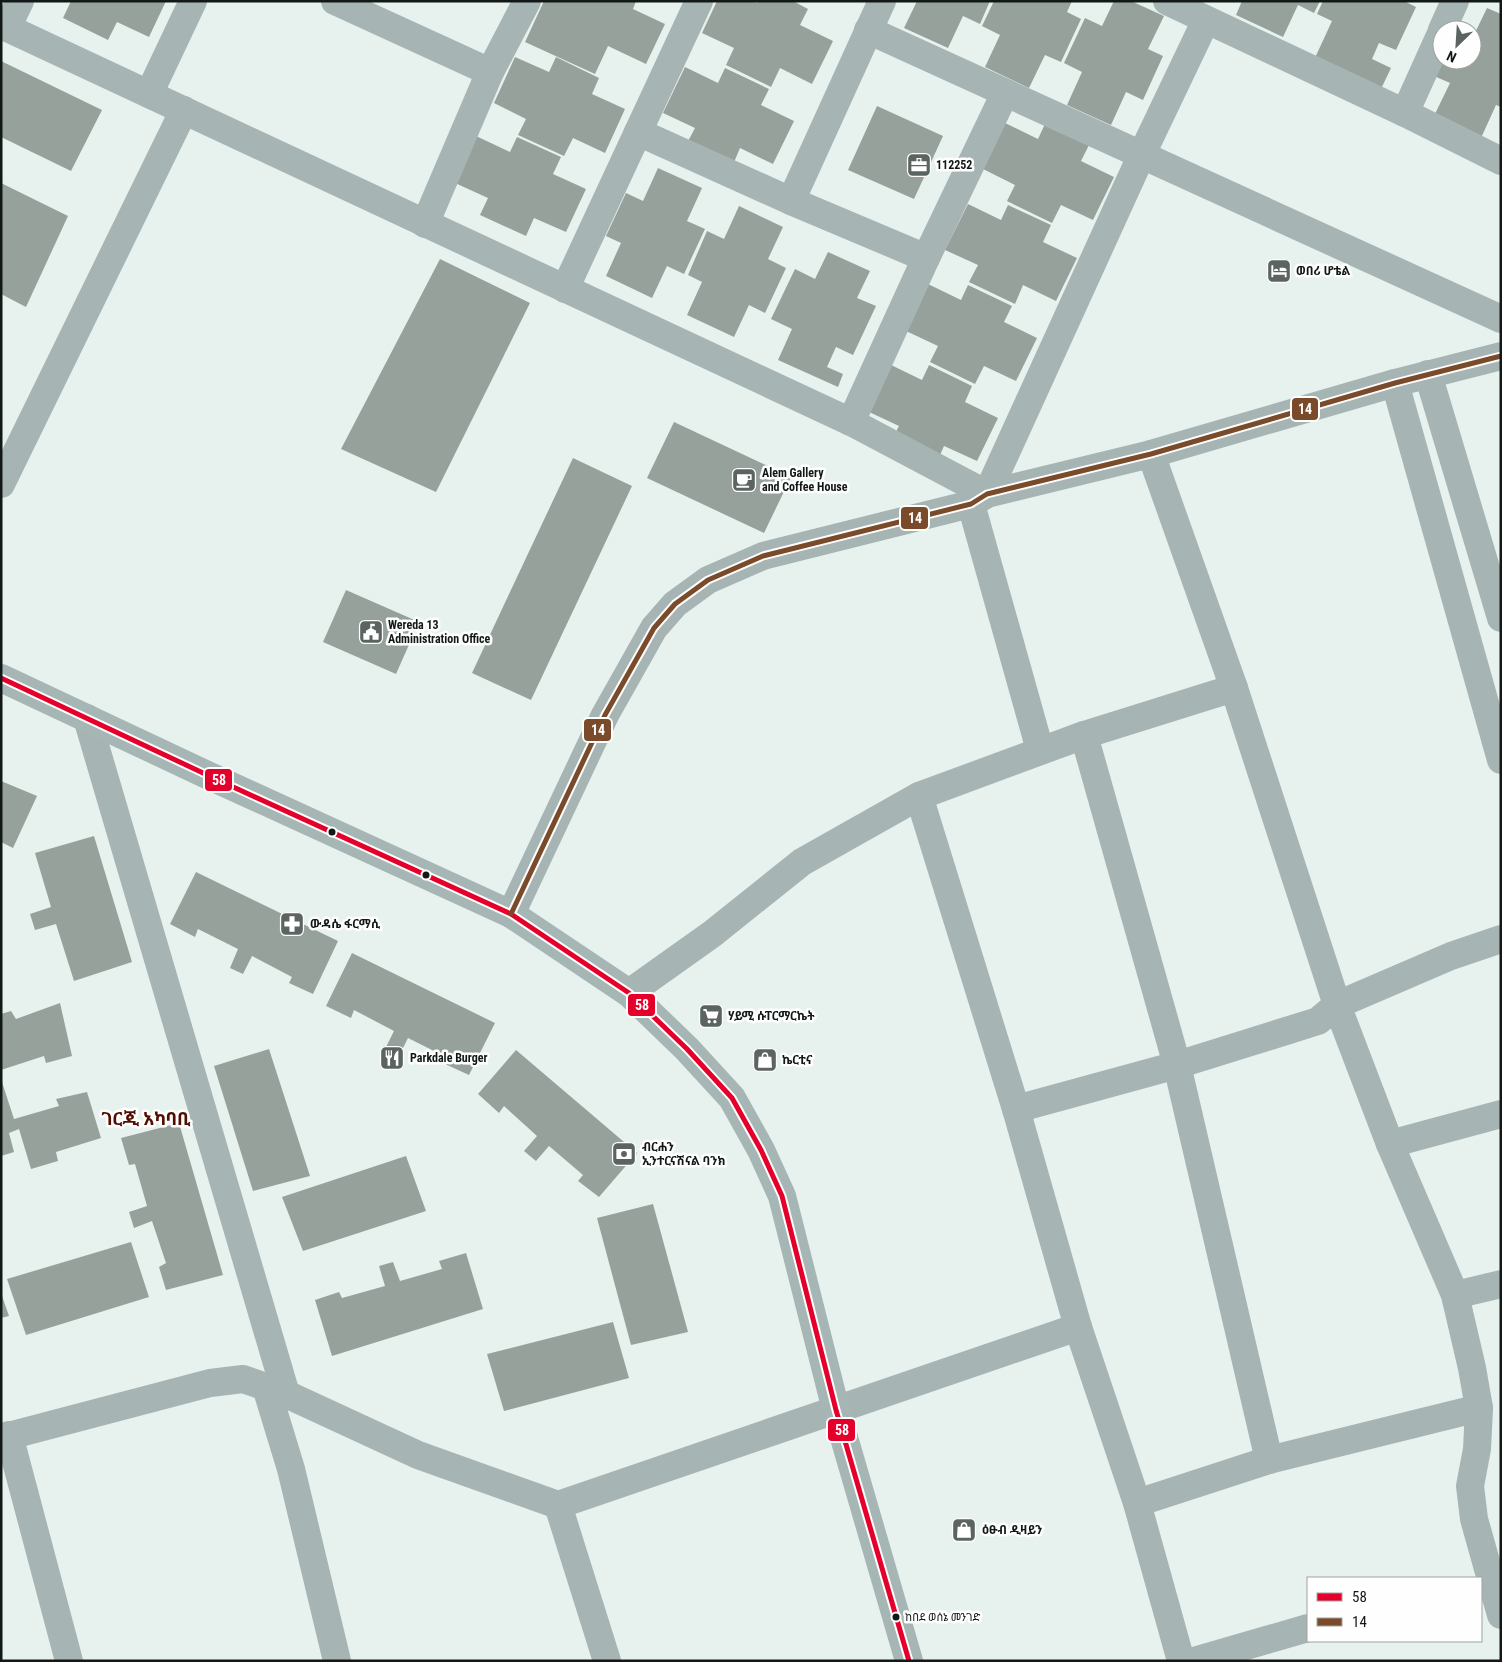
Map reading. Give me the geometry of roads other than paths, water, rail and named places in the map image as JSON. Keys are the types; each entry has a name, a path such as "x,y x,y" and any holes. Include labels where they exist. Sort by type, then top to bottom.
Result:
{"main road":[{"path":"1,678 511,914 629,993 732,1098 761,1150 782,1196 836,1410 909,1661"}],"street":[{"path":"20,1 4,27 851,422 979,499"},
{"path":"149,94 194,1"},
{"path":"335,1 370,8 490,72"},
{"path":"425,224 490,72 528,1"},
{"path":"565,289 699,1"},
{"path":"791,201 882,1"},
{"path":"1167,1 1406,112 1501,161"},
{"path":"1447,20 1455,1"},
{"path":"1040,750 979,499 1206,20"},
{"path":"868,30 1501,319"},
{"path":"1406,112 1432,54"},
{"path":"851,422 926,258 1005,93"},
{"path":"1,484 184,110"},
{"path":"638,132 791,201 926,258"},
{"path":"511,914 605,715 654,628 675,604 708,580 763,556 1151,454 1395,383 1501,356"},
{"path":"1428,374 1501,618"},
{"path":"1395,383 1501,760"},
{"path":"1151,454 1234,688 1337,1005 1390,1144 1455,1295 1489,1448 1470,1486 1474,1519 1483,1576 1501,1615"},
{"path":"629,993 712,934 802,862 919,796 1040,750 1234,688"},
{"path":"87,718 276,1391 291,1469 337,1661"},
{"path":"1084,735 1177,1065 1268,1460"},
{"path":"919,796 1016,1109 1078,1327 1137,1503 1181,1661"},
{"path":"1016,1109 1177,1065 1318,1022 1337,1005 1451,956 1501,939"},
{"path":"1390,1144 1501,1114"},
{"path":"1455,1295 1501,1284"},
{"path":"69,1661 5,1436 210,1383 243,1379 276,1391 418,1455 558,1505 1078,1327"},
{"path":"1137,1503 1268,1460 1479,1408"},
{"path":"558,1505 607,1661"},
{"path":"1194,1661 1307,1628"}],"place":[{"name":"112252","path":"919,165"},
{"name":"ወበሪ ሆቴል","path":"1279,271"},
{"name":"Alem Gallery and Coffee House","path":"744,480"},
{"name":"Wereda 13 Administration Office","path":"371,632"},
{"name":"ውዳሴ ፋርማሲ","path":"292,924"},
{"name":"ሃይሚ ሱፐርማርኬት","path":"711,1016"},
{"name":"Parkdale Burger","path":"392,1058"},
{"name":"ኬርቲና","path":"765,1060"},
{"name":"ብርሐን ኢንተርናሽናል ባንክ","path":"624,1154"},
{"name":"ዕፁብ ዲዛይን","path":"964,1530"},
{"name":"ከበደ ወሰኔ መንገድ","path":"896,1617"}],"district":[{"name":"ገርጂ አካባቢ","path":"146,1118"}]}
